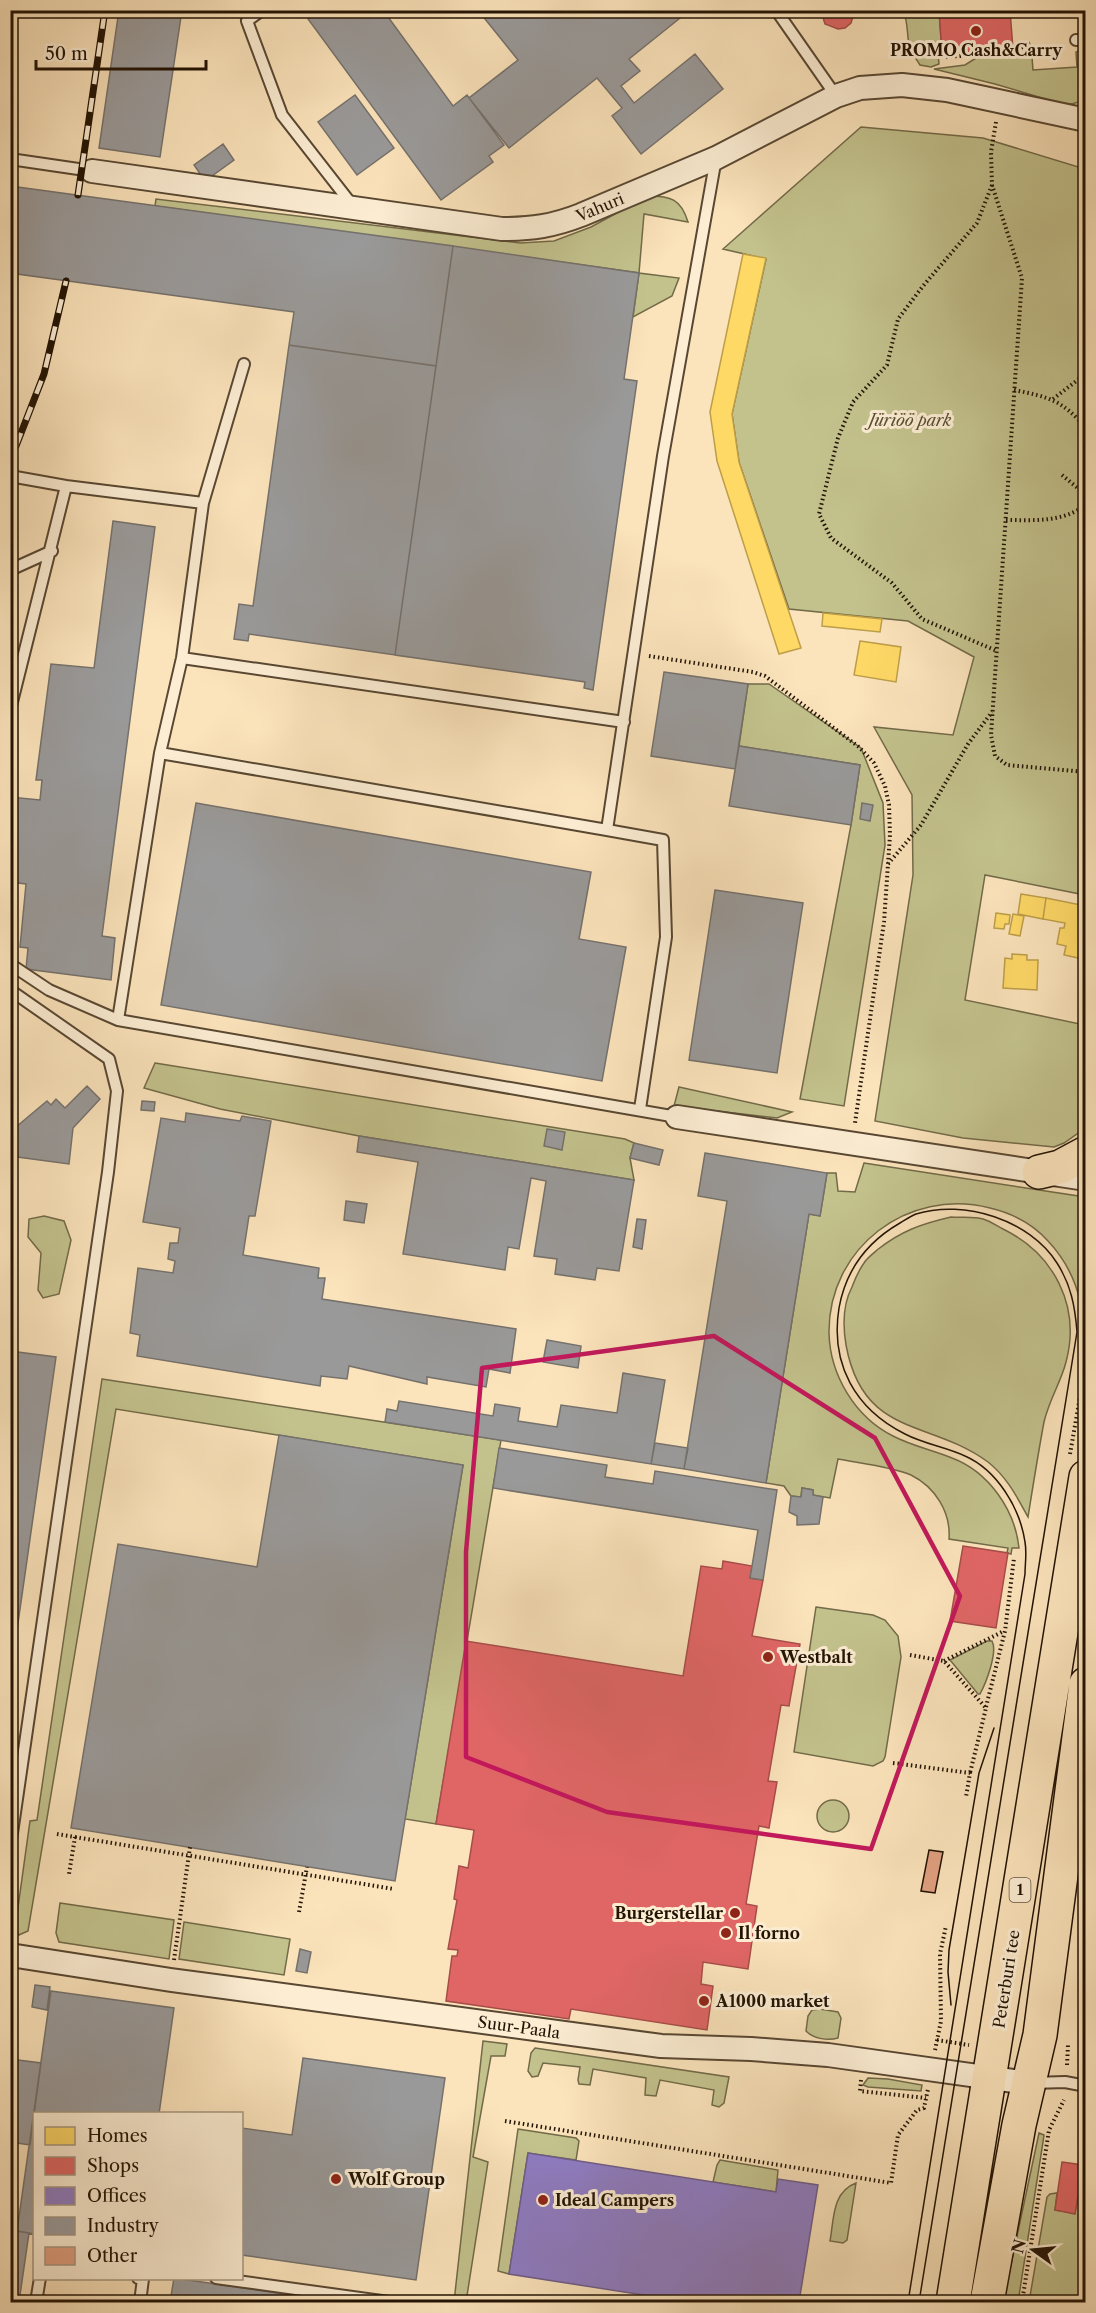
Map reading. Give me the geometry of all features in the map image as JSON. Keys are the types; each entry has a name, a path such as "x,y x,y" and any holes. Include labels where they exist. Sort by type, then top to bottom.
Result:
{"highway":[{"path":"1039,1172 1060,1167 1086,1154"},
{"name":"Peterburi tee","path":"953,2302 1086,1477"},
{"path":"987,2302 1028,2083 1040,2035 1070,1841 1086,1684"}],"street":[{"name":"Vahuri","path":"92,171 502,229 531,229 559,224 716,158 836,96 860,88 902,85 947,90 1086,120"},
{"path":"677,1117 1086,1179"},
{"name":"Suur-Paala","path":"10,1955 171,1980 661,2046 751,2049 864,2060 1028,2083"}],"lane":[{"path":"262,10 247,21 282,115 354,208"},
{"path":"776,10 836,96"},
{"path":"607,830 663,456 716,158"},
{"path":"10,159 92,171"},
{"path":"118,1020 160,753 182,658 203,503 244,364"},
{"path":"10,476 66,486 203,503"},
{"path":"10,710 52,551 66,486"},
{"path":"10,570 52,551"},
{"path":"182,658 624,722"},
{"path":"160,753 663,840 666,937 640,1110"},
{"path":"10,964 50,990 118,1020 677,1117"},
{"path":"10,990 110,1059 117,1091 106,1184 10,1847"},
{"path":"1070,1841 1081,1798"},
{"path":"1028,2083 1065,2082 1086,2086"},
{"path":"40,2280 38,2296 42,2302"},
{"path":"140,2302 143,2280"},
{"path":"230,2280 389,2302"}],"path":[{"path":"946,57 1013,52 1030,43"},
{"path":"1000,102 991,152 992,185 1022,278 991,735 995,756 1007,765 1086,772"},
{"path":"992,185 977,223 898,319 887,365 854,402 838,438 819,514 831,538 892,583 922,619 997,651"},
{"path":"1053,399 1086,371"},
{"path":"1014,390 1053,399 1074,414 1086,428"},
{"path":"1062,475 1086,495"},
{"path":"1005,520 1046,520 1072,515 1086,506"},
{"path":"634,654 753,672 775,683 860,747 874,763 885,786 890,805 884,922 852,1143"},
{"path":"887,866 921,825 968,744 992,712"},
{"path":"966,1797 1005,1631 1014,1558"},
{"path":"910,1655 944,1661 1005,1631"},
{"path":"944,1661 986,1708"},
{"path":"893,1763 970,1773"},
{"path":"57,1834 394,1890"},
{"path":"69,1874 75,1837"},
{"path":"171,1980 190,1847"},
{"path":"299,1912 307,1867"},
{"path":"934,2054 941,2021 940,1954 945,1926"},
{"path":"937,2040 974,2046"},
{"path":"864,2060 860,2091 926,2098"},
{"path":"505,2121 891,2183 898,2135 917,2110 927,2108 926,2098 929,2086"},
{"path":"1022,2302 1048,2130 1064,2100"}],"highlighted area":[{"path":"714,1336 875,1438 960,1596 871,1849 607,1812 466,1757 466,1552 482,1368"}],"green space":[{"path":"903,11 939,11 942,53 938,54 939,64 931,67 920,65 913,55"},
{"path":"1085,49 1085,100 1072,104 1059,103 934,69 965,65 976,58 1028,54 1028,57 1032,57 1033,70 1077,67 1076,52"},
{"name":"Jüriöö park","path":"861,127 983,138 1085,169 1085,895 985,875 965,1000 1085,1025 1086,1104 1081,1131 1054,1147 963,1138 875,1121 913,875 912,795 874,727 953,735 974,657 908,621 789,609 739,462 732,414 766,259 723,249"},
{"path":"648,196 674,200 682,208 688,222 644,214 639,273 155,206 156,199 520,243 554,241 591,227"},
{"path":"639,273 679,278 672,296 633,317"},
{"path":"748,684 769,684 861,748 883,803 885,845 844,1106 800,1099 860,765 739,746"},
{"path":"155,1063 625,1139 634,1143 630,1158 634,1180 359,1136 220,1109 144,1088"},
{"path":"679,1087 792,1112 777,1118 674,1106"},
{"path":"864,1163 1085,1197 1085,1332 1080,1301 1072,1277 1059,1254 1042,1235 1029,1224 1006,1213 990,1208 959,1204 930,1207 903,1216 878,1231 858,1251 842,1275 832,1302 830,1349 840,1379 856,1406 879,1428 893,1436 945,1455 978,1473 998,1494 1012,1520 1019,1548 1012,1548 1011,1554 1007,1553 1008,1548 949,1539 947,1519 940,1501 920,1480 904,1472 838,1459 830,1498 813,1495 813,1490 802,1488 801,1497 791,1496 784,1486 766,1483 809,1214 820,1216 827,1173 836,1173 838,1191 855,1192"},
{"path":"44,1216 64,1221 71,1240 59,1294 43,1298 38,1290 41,1253 28,1237 29,1219"},
{"path":"951,1217 983,1219 1021,1240 1049,1267 1066,1302 1070,1321 1070,1341 1064,1369 1044,1422 1028,1517 1006,1481 988,1462 966,1448 883,1412 867,1396 855,1375 846,1345 845,1308 849,1294 865,1261 886,1243 903,1233"},
{"path":"102,1379 501,1440 436,1824 405,1819 463,1465 116,1409 28,1931 19,1935 15,1929 30,1821 37,1820"},
{"path":"816,1607 873,1615 885,1620 898,1636 901,1657 885,1757 883,1761 873,1766 794,1752"},
{"path":"987,1641 992,1641 994,1652 985,1683 978,1694 950,1660"},
{"path":"833,1800 845,1804 849,1816 845,1828 833,1832 821,1828 817,1816 821,1804"},
{"path":"60,1903 174,1920 169,1959 59,1942 56,1933"},
{"path":"184,1922 290,1939 284,1975 179,1959"},
{"path":"812,2010 838,2012 841,2018 838,2038 821,2039 806,2031 808,2016"},
{"path":"483,2041 507,2044 505,2056 491,2056 473,2157 488,2162 466,2302 454,2302"},
{"path":"535,2048 729,2077 724,2103 719,2107 712,2105 714,2090 660,2080 656,2096 645,2095 646,2078 593,2069 590,2085 579,2084 580,2067 543,2063 538,2076 532,2077 528,2071 531,2053"},
{"path":"868,2078 922,2085 921,2091 868,2087 863,2085"},
{"path":"518,2129 576,2138 579,2141 576,2160 528,2153 509,2274 498,2271"},
{"path":"1039,2133 1044,2135 1018,2302 1003,2302"},
{"path":"720,2160 778,2170 776,2192 713,2182"},
{"path":"856,2183 847,2240 843,2243 830,2241 838,2200 848,2187"},
{"path":"1080,2185 1085,2185 1085,2302 1029,2302 1047,2197 1057,2193 1055,2210 1075,2213"}],"building: Homes":[{"path":"743,254 766,258 732,414 739,462 801,648 779,654 717,461 710,412"},
{"path":"823,613 882,619 880,632 822,626"},
{"path":"860,641 901,647 896,682 854,675"},
{"path":"1021,894 1046,898 1043,919 1018,914"},
{"path":"1046,898 1086,906 1086,946 1083,959 1064,955 1066,946 1057,944 1060,928 1064,928 1065,923 1043,919"},
{"path":"996,913 1010,915 1009,924 1005,924 1004,929 994,928"},
{"path":"1013,914 1024,916 1020,936 1009,934"},
{"path":"1012,954 1027,955 1027,960 1038,960 1037,990 1003,988 1005,958 1012,959"}],"building: Shops":[{"path":"855,10 851,23 845,28 838,29 825,24 821,11"},
{"name":"PROMO Cash&Carry","path":"939,10 1010,10 1013,49 942,53"},
{"path":"963,1546 1008,1553 996,1628 950,1621"},
{"path":"723,1561 752,1566 750,1578 763,1580 752,1636 800,1644 789,1706 781,1705 768,1781 777,1782 769,1828 759,1826 746,1904 757,1906 748,1969 703,1962 701,1984 713,1986 707,2030 571,2009 569,2019 446,2001 452,1956 457,1956 458,1950 448,1949 457,1900 454,1899 459,1866 468,1868 474,1830 436,1824 466,1641 683,1676 701,1566 722,1569"},
{"path":"1062,2162 1083,2165 1075,2214 1055,2210"}],"building: Offices":[{"path":"528,2153 776,2192 778,2179 818,2185 799,2302 688,2302 509,2274"}],"building: Industry":[{"path":"119,10 182,10 160,157 99,148"},
{"path":"320,10 383,10 453,106 467,95 504,145 489,156 493,162 441,200 308,19"},
{"path":"485,10 690,10 629,59 640,71 621,86 634,103 695,54 723,89 641,154 612,116 622,108 597,78 509,148 469,98 518,60 481,14"},
{"path":"355,95 394,148 357,175 318,122"},
{"path":"223,144 234,160 205,181 194,165"},
{"path":"10,186 453,246 436,366 289,345 294,312 10,273"},
{"path":"453,246 639,273 624,379 637,381 593,690 584,688 585,682 395,655"},
{"path":"289,345 436,366 395,655 249,634 248,641 234,639 239,604 253,606"},
{"path":"113,521 155,527 102,936 115,938 111,980 26,969 28,948 20,947 26,884 10,882 10,797 40,800 42,780 36,780 51,664 94,668"},
{"path":"664,672 748,684 735,769 651,756"},
{"path":"739,746 860,765 851,825 729,806"},
{"path":"196,803 591,872 579,939 626,947 602,1081 161,1005"},
{"path":"862,803 873,805 870,821 860,819"},
{"path":"715,890 803,903 777,1073 689,1060"},
{"path":"87,1086 100,1099 73,1128 69,1164 10,1156 10,1132 47,1101 51,1105 56,1099 65,1108"},
{"path":"142,1101 155,1102 154,1111 141,1110"},
{"path":"186,1113 240,1121 242,1116 271,1121 255,1216 249,1216 243,1255 319,1268 318,1278 325,1278 322,1299 516,1329 510,1373 489,1369 486,1387 427,1377 427,1384 349,1366 347,1379 321,1376 320,1386 137,1356 140,1335 130,1333 138,1268 173,1273 175,1261 168,1259 170,1243 178,1243 180,1228 143,1222 161,1118 185,1122"},
{"path":"547,1129 565,1132 562,1150 544,1146"},
{"path":"359,1136 634,1180 619,1271 597,1268 595,1280 555,1274 557,1259 534,1256 546,1181 531,1178 519,1249 508,1247 505,1270 403,1254 418,1162 357,1152"},
{"path":"634,1143 663,1150 659,1165 630,1158"},
{"path":"705,1153 827,1173 820,1216 809,1214 766,1483 684,1469 727,1201 698,1196"},
{"path":"346,1201 367,1204 364,1223 344,1220"},
{"path":"637,1219 646,1220 642,1249 633,1247"},
{"path":"547,1340 581,1346 578,1368 543,1362"},
{"path":"10,1351 56,1357 13,1658 10,1657"},
{"path":"623,1373 665,1380 651,1464 385,1422 387,1409 397,1411 399,1401 493,1416 495,1404 520,1408 518,1421 557,1427 561,1405 617,1413"},
{"path":"279,1435 463,1465 395,1881 71,1828 118,1544 257,1567"},
{"path":"655,1443 688,1448 684,1469 651,1464"},
{"path":"499,1448 607,1465 605,1477 653,1484 655,1471 777,1490 763,1580 750,1578 758,1530 493,1488"},
{"path":"802,1488 813,1490 813,1495 823,1497 819,1524 797,1525 797,1516 789,1512 791,1496 801,1497"},
{"path":"300,1949 311,1952 307,1973 296,1971"},
{"path":"35,1985 50,1987 47,2010 32,2007"},
{"path":"51,1991 174,2008 159,2112 34,2112"},
{"name":"Wolf Group","path":"303,2058 445,2078 416,2280 243,2255 243,2128 292,2135"},
{"path":"10,2059 41,2063 30,2145 10,2142"},
{"path":"33,2118 33,2234 17,2231"},
{"path":"10,2230 29,2233 19,2302 10,2302"},
{"path":"174,2280 188,2280 342,2302 170,2302"}],"building: Other":[{"path":"929,1850 943,1852 935,1893 921,1891"}],"tram line":[{"path":"908,2302 1025,1574 1026,1546 1018,1516 1012,1504 997,1480 977,1462 905,1434 872,1412 850,1383 838,1348 837,1328 839,1308 847,1281 868,1248 888,1231 914,1215 935,1210 954,1209 994,1217 1013,1225 1030,1235 1045,1248 1062,1271 1069,1288 1077,1332 919,2302"},
{"path":"951,2005 949,1950 979,1773 994,1728"}],"railway":[{"path":"78,195 105,10"},
{"path":"16,446 44,374 66,281"}],"place":[{"name":"PROMO Cash&Carry","path":"976,31"},
{"name":"Westbalt","path":"768,1657"},
{"name":"Burgerstellar","path":"735,1913"},
{"name":"Il forno","path":"726,1933"},
{"name":"A1000 market","path":"704,2001"},
{"name":"Wolf Group","path":"336,2179"},
{"name":"Ideal Campers","path":"543,2200"}]}
